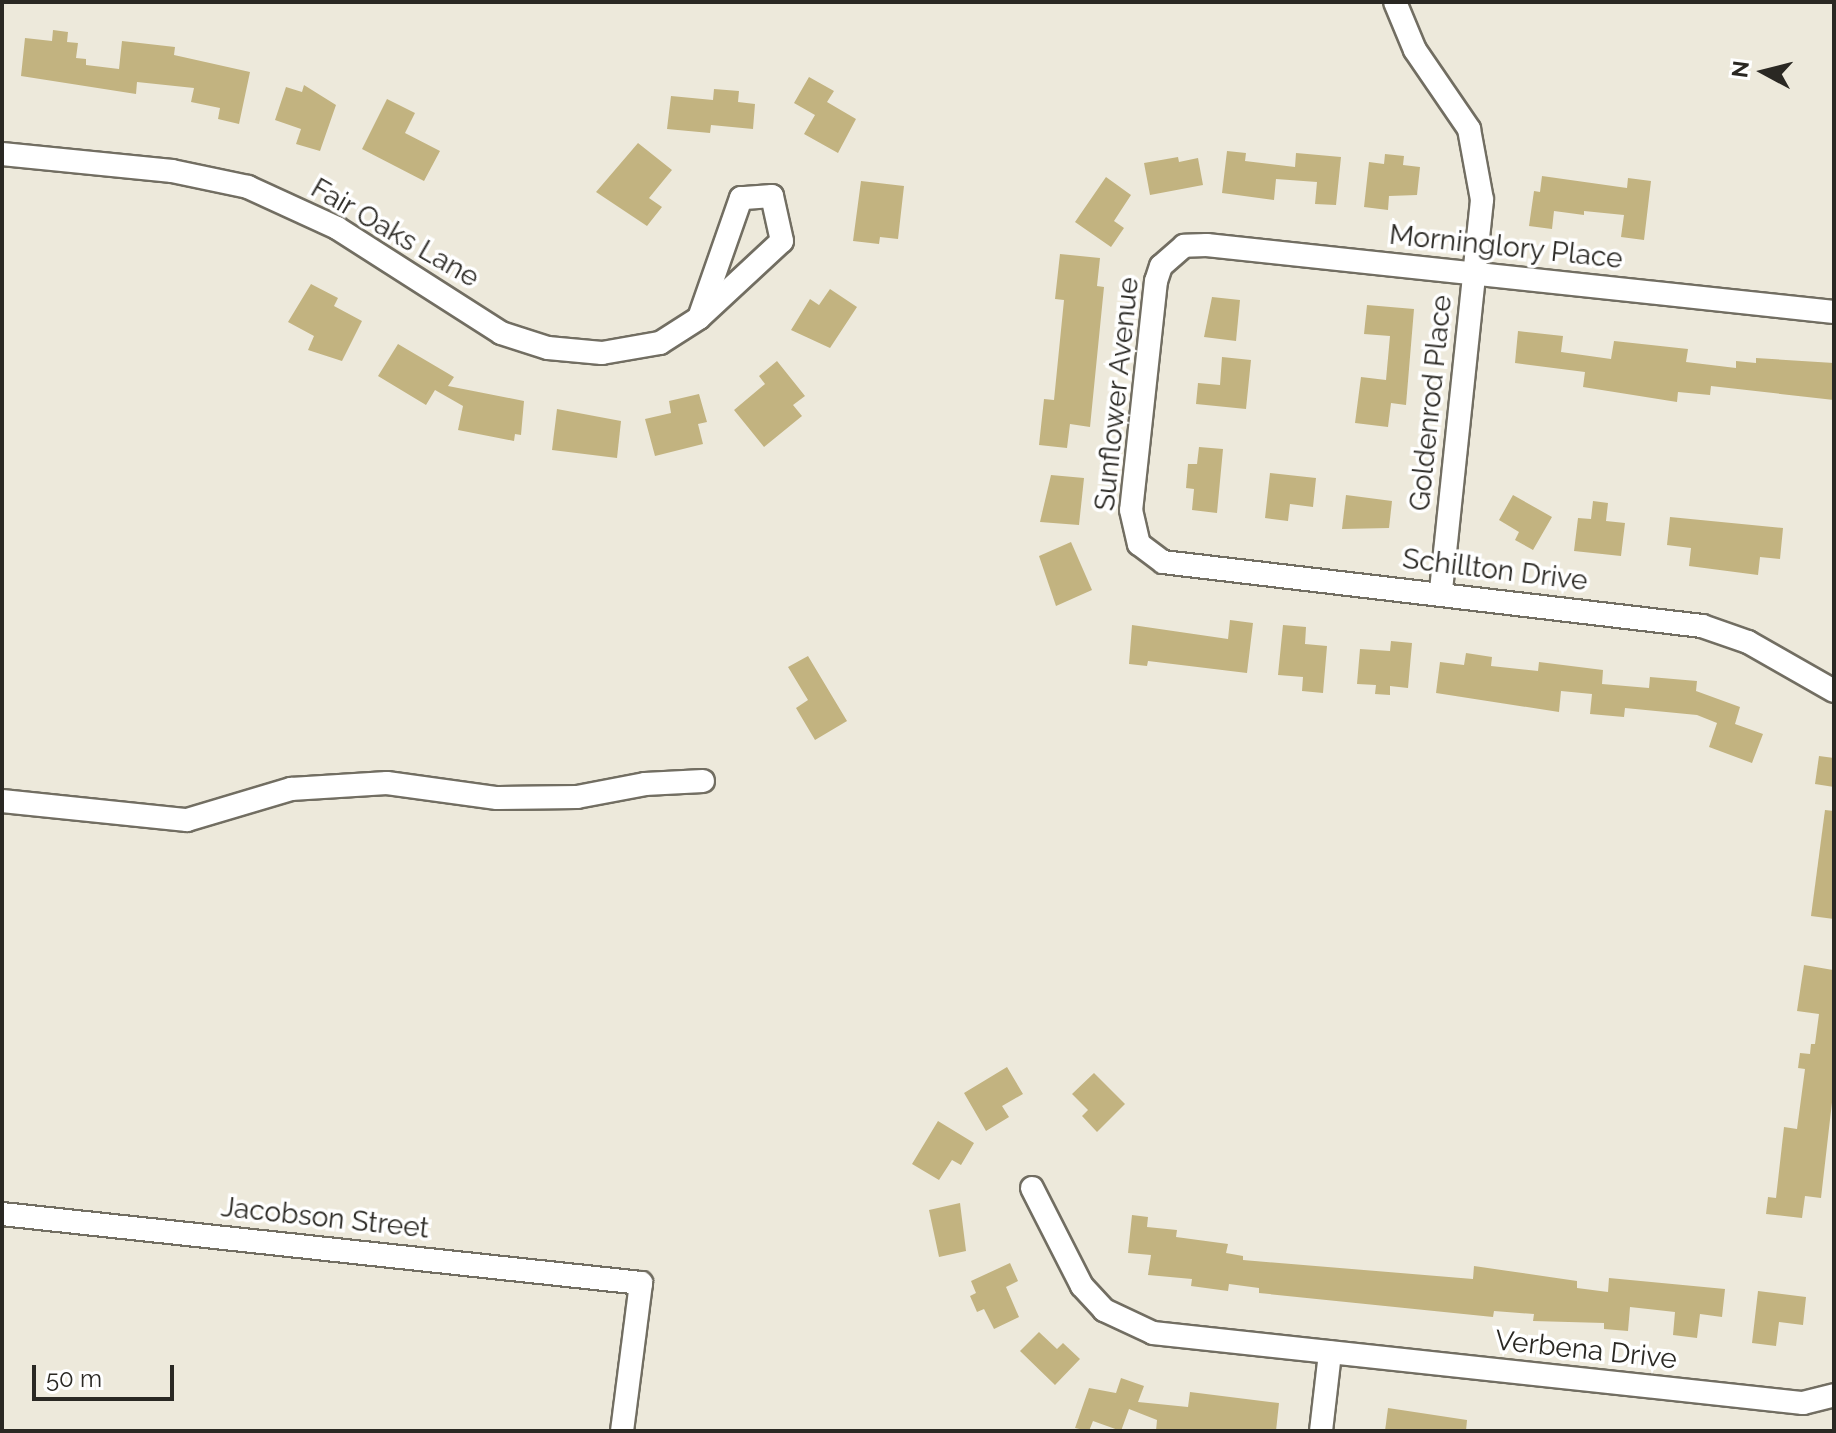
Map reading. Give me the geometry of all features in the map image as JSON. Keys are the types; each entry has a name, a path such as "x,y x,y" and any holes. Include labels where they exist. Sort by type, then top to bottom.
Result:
{"street":[{"name":"Goldenrod Place","path":"1395,2 1415,50 1469,129 1477,156 1482,200 1441,593"},
{"name":"Fair Oaks Lane","path":"2,154 172,171 248,187 337,228 501,333 548,348 602,353 660,343 699,318 782,241 772,196 741,198 699,318"},
{"name":"Morninglory Place","path":"1173,253 1207,245 1834,312"},
{"name":"Sunflower Avenue","path":"1139,544 1131,510 1156,281 1173,253"},
{"name":"Schillton Drive","path":"1139,544 1163,562 1702,626 1748,642 1834,691"},
{"path":"2,801 187,820 291,789 387,783 497,798 577,797 645,784 703,781"},
{"name":"Verbena Drive","path":"1032,1188 1073,1274 1120,1319 1169,1337 1803,1403 1834,1395"},
{"name":"Jacobson Street","path":"2,1214 641,1283 622,1431"},
{"path":"1321,1431 1330,1353"}],"building":[{"path":"53,30 68,32 67,42 78,43 76,58 86,59 86,65 119,69 122,41 175,47 174,55 250,72 239,124 218,119 220,108 191,102 194,88 137,82 136,94 21,76 25,38 52,41"},
{"path":"809,77 834,91 827,102 856,119 838,153 804,134 815,115 794,103"},
{"path":"304,85 336,105 320,151 296,144 301,129 275,120 286,87 302,92"},
{"path":"714,89 739,91 738,102 755,104 753,129 711,125 710,133 667,129 671,96 713,100"},
{"path":"387,99 415,113 405,133 440,151 424,181 362,149"},
{"path":"638,143 672,170 649,198 662,207 647,226 596,192"},
{"path":"1227,151 1246,153 1245,161 1295,167 1296,153 1341,157 1336,205 1315,204 1317,182 1276,179 1274,200 1222,193"},
{"path":"1385,154 1404,156 1403,165 1420,167 1417,195 1389,196 1388,210 1364,207 1369,162 1384,164"},
{"path":"1178,157 1179,162 1198,158 1203,185 1150,195 1144,163"},
{"path":"1542,176 1627,188 1628,178 1651,181 1644,240 1621,237 1624,215 1554,211 1552,229 1529,226 1534,191 1540,192"},
{"path":"1106,177 1131,195 1114,221 1124,228 1111,247 1075,222"},
{"path":"861,181 904,186 898,239 880,237 879,244 853,241"},
{"path":"1060,254 1100,258 1097,286 1104,287 1090,427 1070,424 1067,448 1039,445 1044,399 1054,400 1064,300 1055,299"},
{"path":"311,284 338,298 334,306 362,321 342,361 308,350 314,336 288,322"},
{"path":"830,289 857,307 830,348 791,330 810,299 819,305"},
{"path":"1212,297 1240,300 1236,341 1204,337"},
{"path":"1367,305 1414,309 1406,405 1391,403 1388,427 1355,423 1361,377 1386,380 1390,336 1364,334"},
{"path":"1518,331 1563,336 1561,352 1611,359 1614,341 1688,349 1686,362 1736,368 1736,361 1756,363 1756,358 1834,363 1834,400 1711,386 1710,395 1678,392 1677,402 1583,387 1585,372 1515,363"},
{"path":"398,344 454,377 448,386 524,401 521,435 515,434 514,441 458,430 463,406 435,390 426,405 378,376"},
{"path":"1222,357 1251,360 1246,409 1196,404 1198,383 1220,385"},
{"path":"777,361 805,396 793,405 802,416 764,447 734,410 765,384 759,376"},
{"path":"699,394 707,422 698,424 703,444 655,456 645,419 671,413 669,401"},
{"path":"557,409 621,421 617,458 552,450"},
{"path":"1199,447 1223,449 1217,513 1192,510 1194,489 1186,488 1188,464 1197,464"},
{"path":"1270,473 1316,478 1313,507 1290,504 1288,521 1265,518"},
{"path":"1051,475 1084,478 1079,525 1040,522"},
{"path":"1346,495 1392,501 1389,528 1342,529"},
{"path":"1513,495 1552,517 1533,550 1515,540 1519,532 1499,520"},
{"path":"1593,501 1608,503 1606,521 1625,523 1621,556 1574,551 1578,518 1591,519"},
{"path":"1670,517 1783,528 1780,559 1760,557 1758,575 1689,566 1691,548 1667,545"},
{"path":"1071,542 1092,590 1056,606 1039,556"},
{"path":"1230,620 1253,623 1247,673 1148,661 1147,666 1129,664 1132,625 1228,639"},
{"path":"1283,625 1306,627 1305,644 1327,646 1323,693 1302,691 1303,677 1278,675"},
{"path":"1391,641 1412,643 1408,688 1390,686 1390,695 1375,694 1376,685 1357,684 1360,649 1390,651"},
{"path":"1466,653 1492,657 1491,666 1538,671 1539,662 1603,670 1602,684 1649,688 1650,677 1697,681 1696,691 1740,707 1735,724 1763,734 1752,763 1709,747 1717,723 1697,715 1625,708 1624,717 1590,714 1592,694 1561,691 1559,712 1436,693 1440,662 1464,665"},
{"path":"808,656 847,721 815,740 796,708 808,700 788,667"},
{"path":"1819,756 1834,758 1834,787 1815,784"},
{"path":"1825,810 1834,811 1834,919 1811,916"},
{"path":"1804,965 1833,970 1834,1085 1821,1198 1805,1196 1802,1218 1766,1214 1768,1197 1776,1198 1784,1127 1797,1129 1805,1069 1798,1068 1800,1053 1810,1054 1811,1044 1815,1044 1819,1014 1797,1011"},
{"path":"1007,1067 1023,1094 1002,1106 1009,1117 986,1131 964,1093"},
{"path":"1094,1073 1125,1104 1097,1132 1082,1116 1088,1110 1072,1094"},
{"path":"938,1121 974,1143 961,1165 952,1160 939,1180 912,1164"},
{"path":"960,1203 966,1251 939,1257 929,1210"},
{"path":"1132,1215 1148,1217 1147,1227 1177,1230 1176,1237 1228,1244 1226,1253 1243,1256 1243,1260 1473,1279 1474,1266 1577,1281 1577,1288 1608,1292 1609,1278 1725,1289 1722,1317 1700,1314 1697,1338 1673,1335 1675,1312 1630,1307 1628,1331 1604,1329 1604,1323 1533,1321 1534,1314 1494,1311 1493,1317 1259,1293 1259,1288 1229,1284 1228,1291 1191,1286 1192,1279 1148,1275 1151,1255 1128,1253"},
{"path":"1010,1263 1018,1281 1006,1287 1019,1317 994,1329 984,1309 977,1312 970,1296 976,1293 971,1281"},
{"path":"1758,1291 1806,1297 1803,1325 1779,1322 1776,1346 1752,1343"},
{"path":"1039,1332 1057,1349 1063,1343 1080,1359 1055,1385 1020,1351"},
{"path":"1121,1378 1144,1386 1138,1402 1188,1407 1190,1392 1279,1403 1276,1431 1156,1431 1157,1420 1129,1409 1121,1431 1093,1421 1089,1431 1075,1428 1089,1388 1116,1393"},
{"path":"1388,1408 1467,1420 1466,1431 1385,1431"}]}
